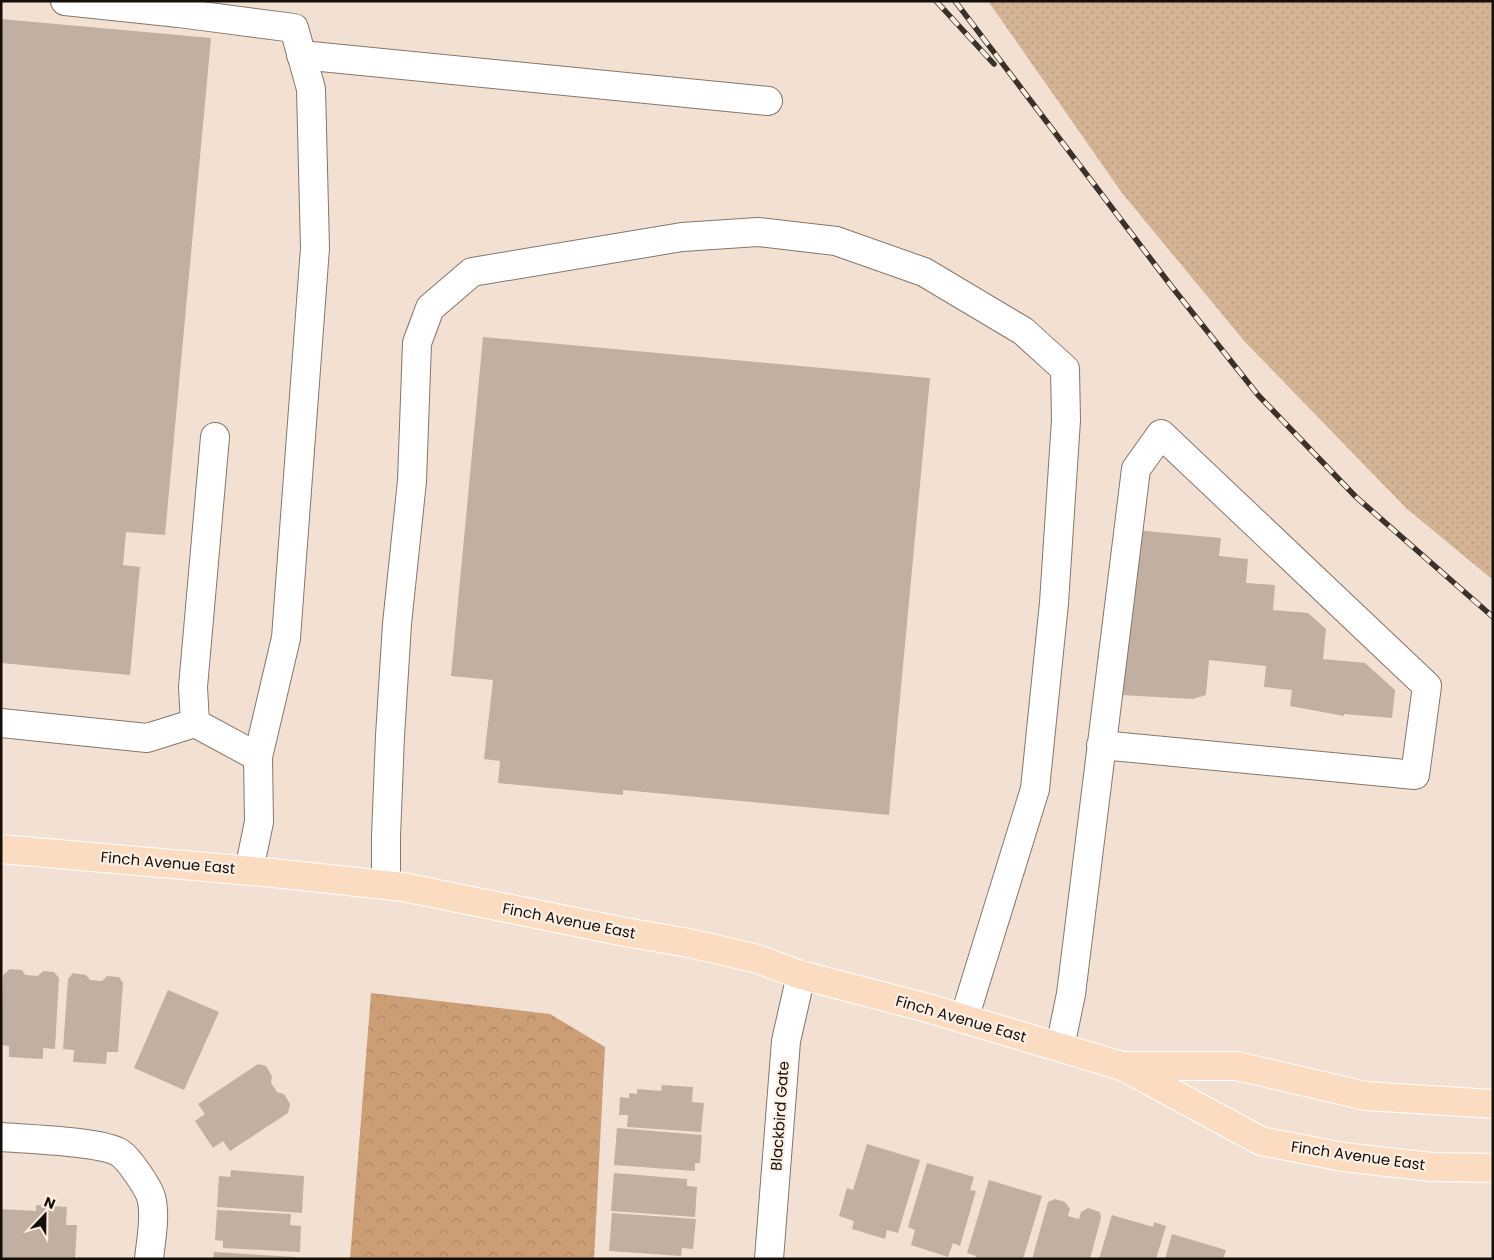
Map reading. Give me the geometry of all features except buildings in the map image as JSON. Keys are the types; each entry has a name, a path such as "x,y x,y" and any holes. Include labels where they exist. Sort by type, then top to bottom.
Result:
{"main road":[{"name":"Finch Avenue East","path":"1,849 249,870 386,885 689,943 758,959 801,974 964,1019 1122,1066 1261,1141 1343,1157 1432,1167 1493,1168"},
{"name":"Finch Avenue East","path":"1122,1066 1237,1066 1366,1096 1493,1104"}],"street":[{"path":"64,1 294,28 311,88 315,248 286,638 258,757 259,822 249,870"},
{"path":"302,55 768,100"},
{"path":"386,885 390,736 397,624 412,481 417,343 430,308 472,272 682,237 758,232 836,241 924,272 1022,331 1065,368 1066,420 1054,603 1035,789 964,1019"},
{"path":"1060,1047 1070,994 1101,745 1136,469 1161,434 1427,686 1415,775 1101,745"},
{"path":"195,722 193,687 215,437"},
{"path":"1,723 147,738 195,722 258,757"},
{"name":"Blackbird Gate","path":"769,1259 786,1041 801,974"},
{"path":"1,1137 87,1144 119,1153 139,1176 151,1197 152,1218 149,1259"}],"shaded area":[{"path":"988,1 1493,1 1493,580 1406,508 1245,342 1122,193"}],"green space":[{"path":"371,993 550,1014 605,1047 594,1259 350,1259"}],"railway":[{"path":"936,1 994,64"},
{"path":"955,1 1172,287 1258,395 1356,497 1493,617"}]}
